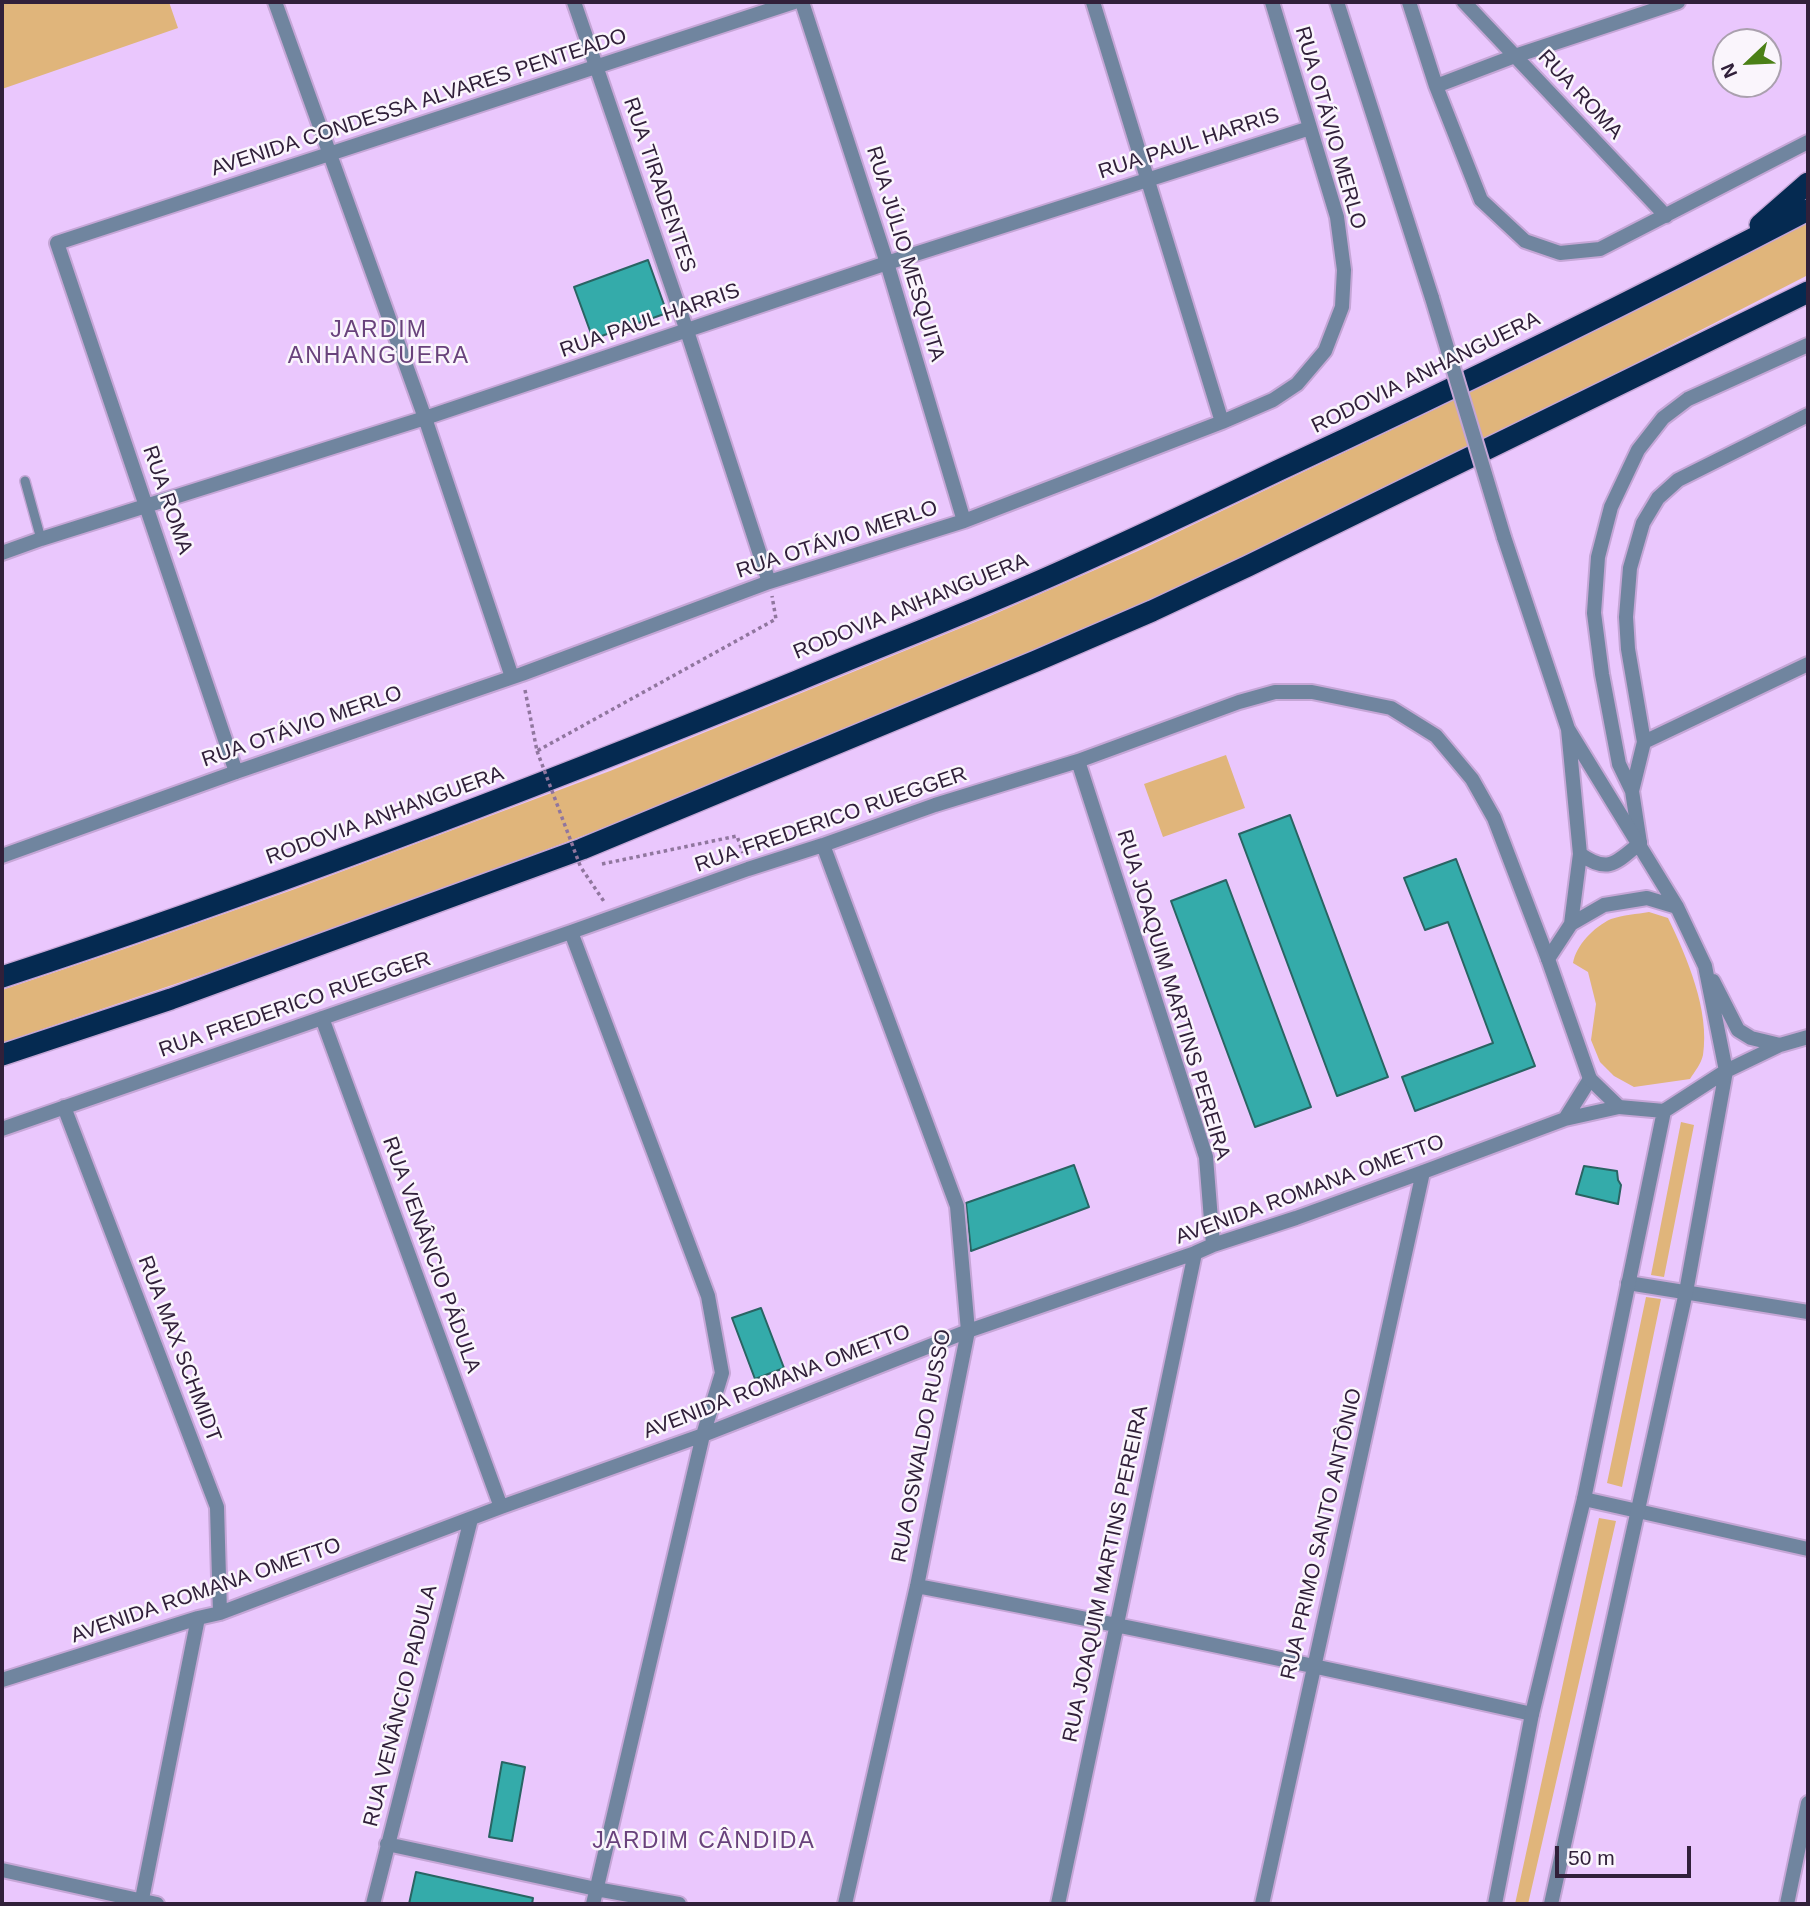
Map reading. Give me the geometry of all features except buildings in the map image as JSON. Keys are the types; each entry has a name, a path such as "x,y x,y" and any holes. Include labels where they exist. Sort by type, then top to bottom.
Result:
{"highway":[{"path":"1729,251 1808,183"},
{"name":"RODOVIA ANHANGUERA","path":"2,977 149,929 590,765 1020,590 1426,401 1808,210"},
{"path":"4,1054 184,995 582,849 1024,667 1248,566 1808,292"},
{"path":"2,970 149,929"}],"street":[{"path":"275,2 517,675"},
{"name":"RUA TIRADENTES","path":"574,2 687,331 769,582"},
{"name":"AVENIDA CONDESSA ALVARES PENTEADO","path":"57,243 794,2"},
{"name":"RUA JÚLIO MESQUITA","path":"802,2 887,263 964,521"},
{"path":"1093,2 1222,422"},
{"name":"RUA OTÁVIO MERLO","path":"2,856 517,675 769,582 964,521 1222,422 1273,400 1297,384 1325,351 1342,307 1344,270 1337,218 1272,2"},
{"path":"1409,2 1436,86 1481,200 1525,241 1560,253 1600,249 1808,142"},
{"name":"RUA ROMA","path":"1464,2 1666,216"},
{"path":"1436,86 1641,7 1678,2"},
{"path":"1339,5 1504,537 1568,729 1580,854 1571,924 1548,959 1590,1079 1619,1107 1664,1111 1727,1071 1780,1045 1808,1037"},
{"name":"RUA PAUL HARRIS","path":"2,553 425,418 887,263 1310,128"},
{"name":"RUA ROMA","path":"57,243 236,772"},
{"path":"1640,843 1632,791 1619,764 1594,613 1598,557 1611,507 1638,450 1663,418 1688,399 1808,345"},
{"path":"1632,791 1644,742 1628,649 1626,617 1630,568 1643,523 1657,498 1678,480 1808,415"},
{"path":"1644,742 1808,664"},
{"name":"RUA FREDERICO RUEGGER","path":"2,1129 748,869 935,805 1078,761 1239,702 1275,692 1312,692 1391,708 1436,736 1472,779 1494,818 1548,959"},
{"path":"1568,729 1677,907 1738,1030 1751,1038 1780,1045"},
{"name":"RUA JOAQUIM MARTINS PEREIRA","path":"1078,761 1206,1157 1213,1245"},
{"path":"1580,854 1593,863 1604,866 1618,861 1640,843"},
{"name":"RUA OSWALDO RUSSO","path":"823,845 957,1206 968,1331 917,1586 845,1904"},
{"path":"1571,924 1604,905 1647,898 1677,907"},
{"path":"571,932 708,1296 722,1373 703,1435 593,1904"},
{"path":"1551,1904 1686,1292 1727,1071 1705,966"},
{"name":"RUA VENÂNCIO PÁDULA","path":"321,1018 501,1507"},
{"path":"1565,1119 1590,1079"},
{"name":"RUA MAX SCHMIDT","path":"64,1107 217,1507 220,1613"},
{"name":"AVENIDA ROMANA OMETTO","path":"2,1680 220,1613 501,1507 703,1435 968,1331 1195,1254 1213,1245 1296,1218 1565,1119 1619,1107"},
{"path":"1495,1904 1532,1714 1584,1499 1664,1111"},
{"name":"RUA PRIMO SANTO ANTÔNIO","path":"1262,1904 1423,1172"},
{"name":"RUA JOAQUIM MARTINS PEREIRA","path":"1058,1904 1195,1254"},
{"path":"1628,1283 1808,1312"},
{"path":"1584,1499 1808,1549"},
{"name":"RUA VENÂNCIO PADULA","path":"373,1904 471,1519"},
{"path":"917,1586 1314,1665 1532,1714"},
{"path":"141,1902 198,1618"},
{"path":"1787,1904 1808,1803"},
{"path":"387,1844 679,1904"},
{"path":"2,1870 158,1904"}],"lane":[{"path":"25,481 41,539"}],"path":[{"path":"537,751 776,619 769,582"},
{"path":"517,675 537,751 581,868 614,917"},
{"path":"594,865 737,836 748,869"}],"shaded area":[{"path":"2,2 169,2 178,28 2,89"},
{"path":"1808,221 1808,275 1586,389 1157,598 625,820 322,934 2,1043 2,990 295,889 610,771 990,616 1138,551 1433,410"},
{"path":"1226,755 1245,808 1163,837 1144,784"},
{"path":"1649,912 1668,918 1689,967 1703,1021 1703,1055 1690,1079 1634,1087 1614,1076 1600,1062 1591,1040 1596,1004 1588,972 1573,963 1582,943 1605,922 1620,916"},
{"path":"1681,1122 1694,1125 1664,1277 1651,1275"},
{"path":"1646,1297 1661,1299 1622,1487 1607,1483"},
{"path":"1599,1518 1616,1521 1528,1904 1515,1904"}],"district":[{"name":"JARDIM ANHANGUERA","path":"379,344"},
{"name":"JARDIM CÂNDIDA","path":"704,1842"}]}
